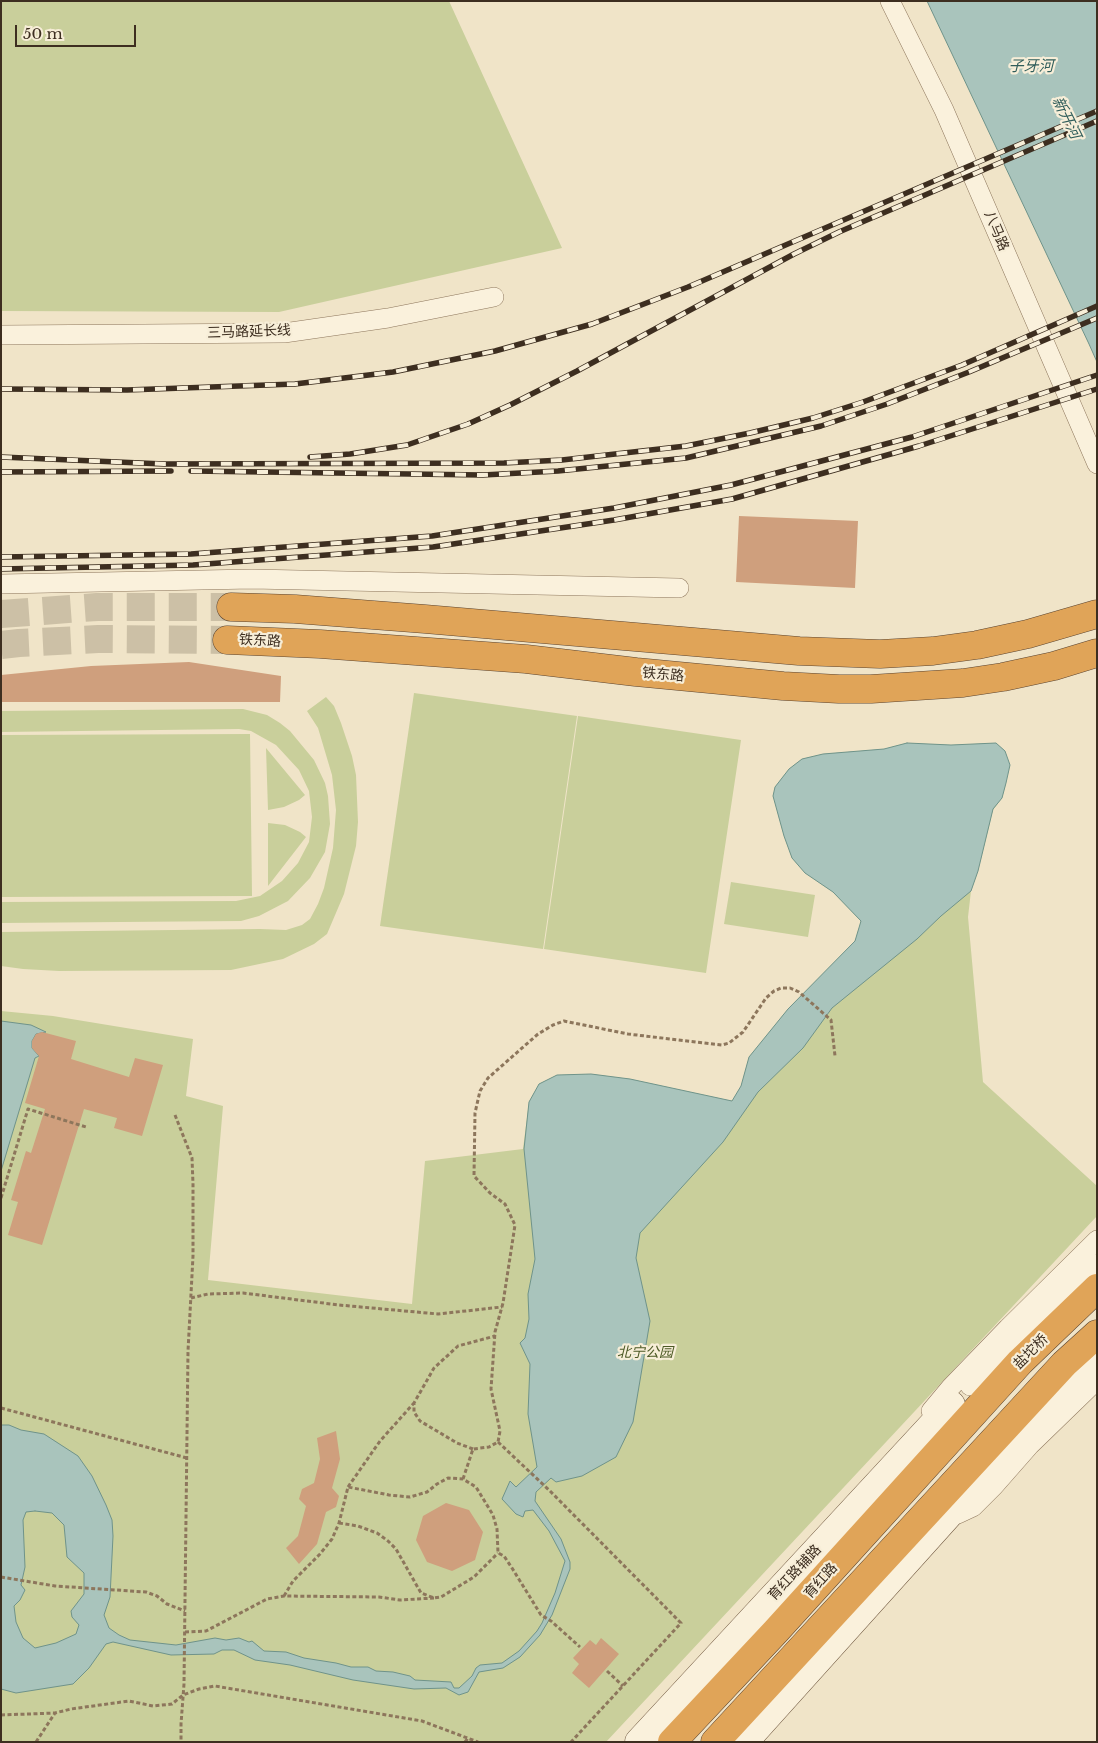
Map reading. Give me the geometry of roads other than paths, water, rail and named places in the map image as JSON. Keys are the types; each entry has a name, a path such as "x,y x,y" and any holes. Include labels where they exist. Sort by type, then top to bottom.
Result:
{"highway":[{"path":"231,607 425,619 799,651 880,654 933,651 977,645 1028,634 1097,614"},
{"name":"铁东路","path":"227,640 320,644 526,660 783,686 871,689 963,683 1003,677 1054,666 1097,653"},
{"name":"盐坨桥","path":"959,1412 1020,1362 1097,1288"},
{"path":"715,1742 998,1447 1064,1364 1097,1334"},
{"name":"育红路","path":"672,1742 776,1631 959,1412"}],"main road":[{"name":"育红路辅路","path":"639,1742 885,1476 959,1412"},
{"path":"744,1742 943,1521 998,1447"}],"street":[{"name":"八马路","path":"890,1 944,110 1097,464"},
{"name":"三马路延长线","path":"1,335 284,333 388,318 494,296"},
{"path":"1,584 252,579 680,588"},
{"path":"885,1476 905,1442 951,1387 1097,1240"},
{"name":"育红路","path":"959,1412 1052,1303 1097,1264"},
{"path":"998,1447 1053,1400 1097,1358"},
{"path":"943,1521 973,1507 1030,1445 1097,1380"}],"water":[{"name":"子牙河","path":"927,1 1097,1 1097,362 1089,344"},
{"path":"907,743 951,745 996,743 1005,751 1010,765 1006,783 1002,798 993,809 978,871 971,891 917,939 832,1008 803,1048 758,1092 723,1142 640,1233 636,1258 650,1321 633,1422 616,1457 582,1476 556,1482 551,1478 536,1492 535,1501 561,1539 570,1562 570,1569 552,1615 540,1635 520,1657 503,1668 479,1672 468,1692 459,1695 446,1688 414,1689 353,1680 290,1665 255,1660 234,1650 222,1650 214,1654 171,1655 113,1642 106,1644 89,1668 73,1684 16,1693 1,1689 1,1425 9,1425 21,1430 44,1434 78,1456 92,1476 112,1520 110,1597 104,1615 109,1628 130,1640 176,1645 215,1638 226,1640 239,1638 249,1642 252,1641 264,1651 286,1652 304,1658 351,1667 368,1667 376,1671 410,1676 415,1680 451,1682 454,1688 459,1688 472,1676 480,1665 502,1663 519,1651 542,1623 555,1593 565,1561 549,1531 533,1510 525,1511 523,1517 516,1514 502,1499 510,1481 516,1487 537,1467 528,1414 530,1364 520,1343 525,1338 529,1319 528,1294 535,1259 524,1149 529,1102 539,1084 557,1075 591,1074 630,1079 732,1101 741,1086 749,1057 788,1009 855,941 861,921 833,892 805,873 792,858 773,796 775,787 789,769 802,759 823,754 884,749","holes":["26,1512 52,1513 64,1525 67,1557 84,1573 84,1594 71,1611 72,1617 79,1625 76,1634 56,1643 35,1648 23,1638 16,1622 14,1606 20,1600 25,1590 21,1585 25,1567 23,1520"]},
{"path":"1,1021 31,1025 46,1032 36,1034 32,1041 32,1048 39,1056 35,1058 1,1171"}],"tunnel":[{"path":"1,614 97,607 231,607"},
{"path":"1,645 98,639 227,640"}],"railway":[{"path":"1,389 127,390 295,384 393,372 495,351 592,324 688,287 1097,111"},
{"path":"310,457 350,454 407,445 468,424 577,371 794,254 839,232 1097,121"},
{"path":"1,457 164,464 504,463 562,460 686,446 813,418 863,402 962,365 1097,306"},
{"path":"191,471 483,475 558,471 686,458 821,426 887,404 1097,318"},
{"path":"1,557 191,554 432,536 614,508 731,485 912,437 1097,375"},
{"path":"1,569 193,565 433,547 614,520 732,499 919,446 1097,389"},
{"path":"1,472 171,471"}],"water label":[{"name":"新开河","path":"1066,118"}],"park label":[{"name":"北宁公园","path":"645,1353"}]}
